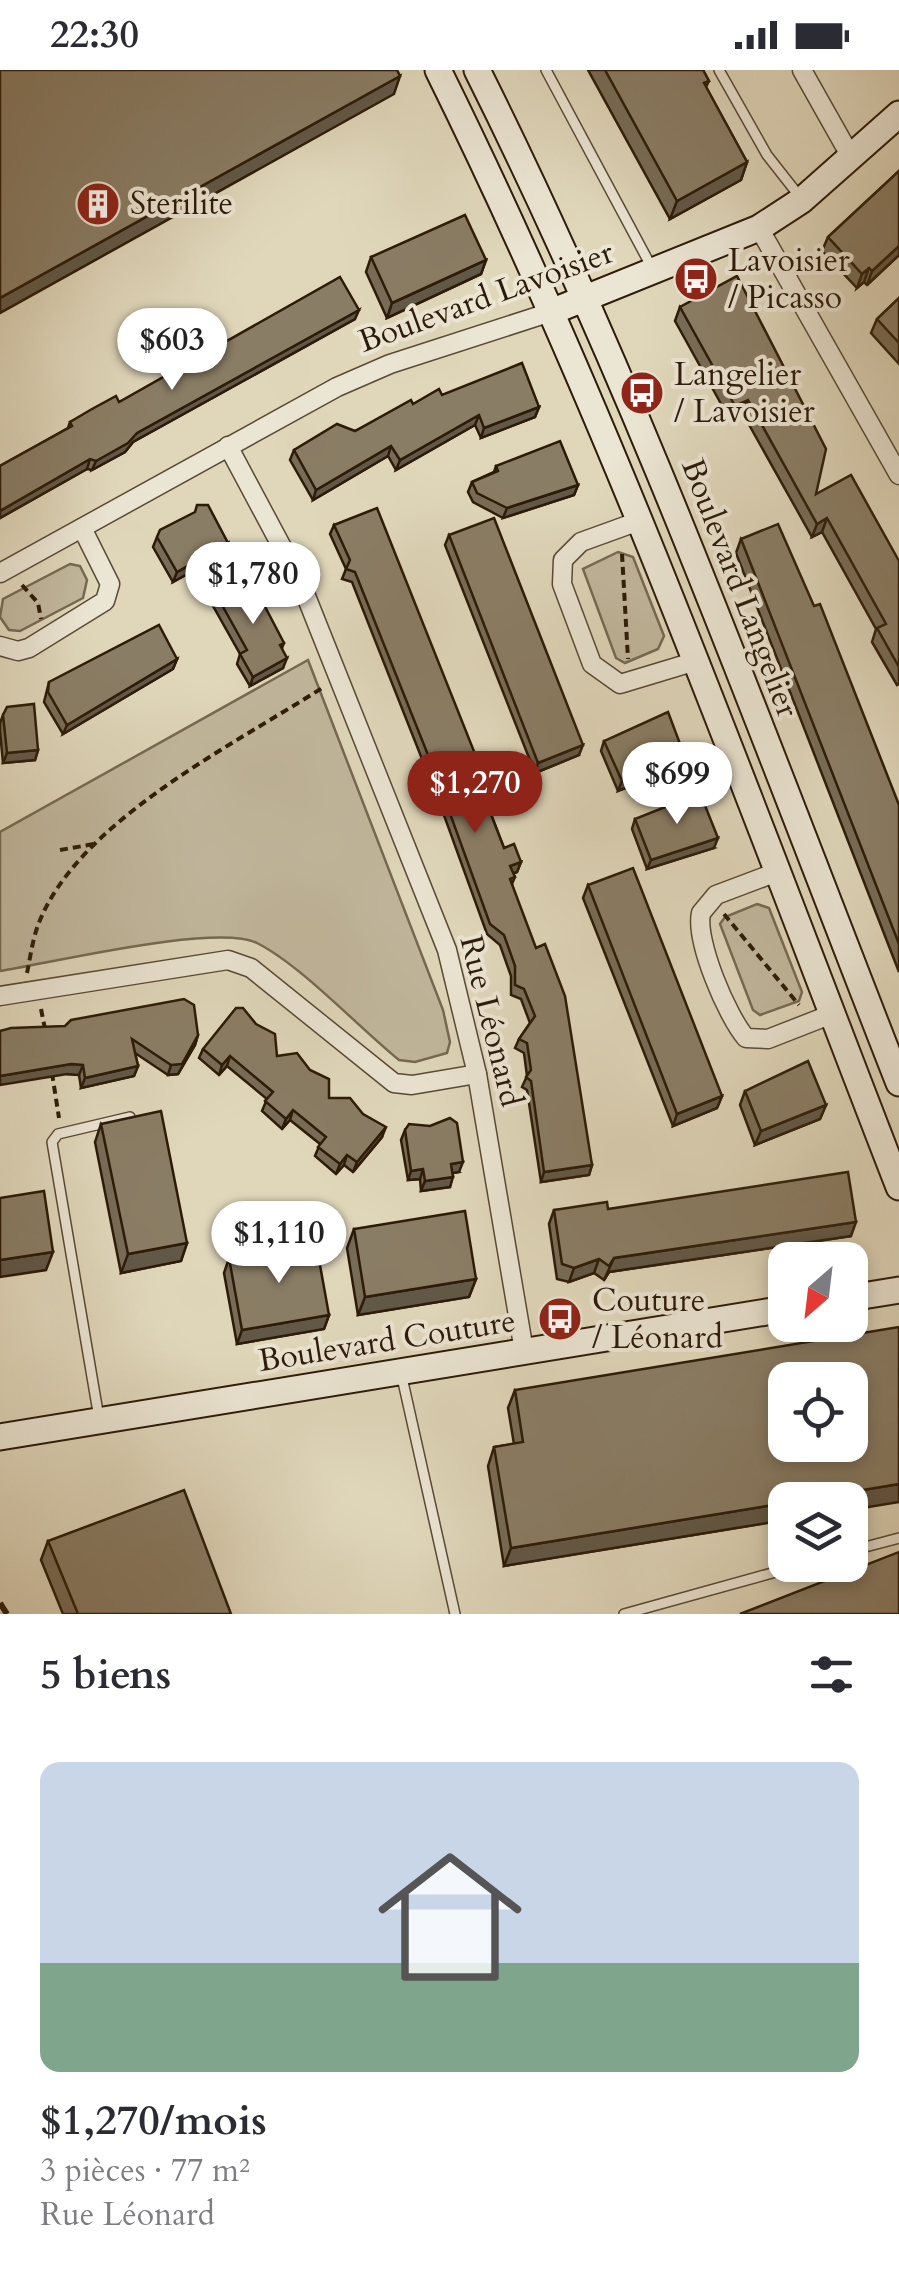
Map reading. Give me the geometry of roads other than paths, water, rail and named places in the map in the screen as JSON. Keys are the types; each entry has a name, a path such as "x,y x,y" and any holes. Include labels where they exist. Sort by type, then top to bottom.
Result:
{"main road":[{"path":"438,70 550,312 639,521 899,1187"},
{"name":"Boulevard Langelier","path":"477,70 586,298 695,558 899,1083"},
{"name":"Boulevard Lavoisier","path":"550,312 759,228 802,200 899,114"},
{"path":"868,1295 899,1290"},
{"name":"Boulevard Couture","path":"0,1437 768,1312"}],"street":[{"path":"802,70 851,158"},
{"path":"759,228 893,448 899,476"},
{"name":"Boulevard Lavoisier","path":"4,571 228,446 373,371 550,312"},
{"name":"Rue Léonard","path":"228,446 290,559 447,950 477,1074 524,1351"},
{"path":"639,521 582,542 562,560 559,572 592,664 609,680 630,684 693,662"},
{"path":"0,646 18,650 45,638 99,608 110,593 107,576 82,528"},
{"path":"777,872 712,898 701,912 700,938 732,1016 746,1038 768,1038 832,1014"},
{"path":"0,996 217,960 240,962 394,1083 412,1085 477,1074"}],"lane":[{"path":"546,70 654,272"},
{"path":"719,70 767,154 802,200"},
{"path":"100,1421 52,1142 62,1133 130,1117"},
{"path":"400,1372 455,1614"},
{"path":"868,1547 899,1538"},
{"path":"624,1614 768,1574"}],"railway":[{"path":"0,1603 7,1614"}],"place":[{"name":"Sterilite","path":"98,204"},
{"name":"Lavoisier / Picasso","path":"696,279"},
{"name":"Langelier / Lavoisier","path":"642,393"},
{"name":"Couture / Léonard","path":"560,1319"}]}
